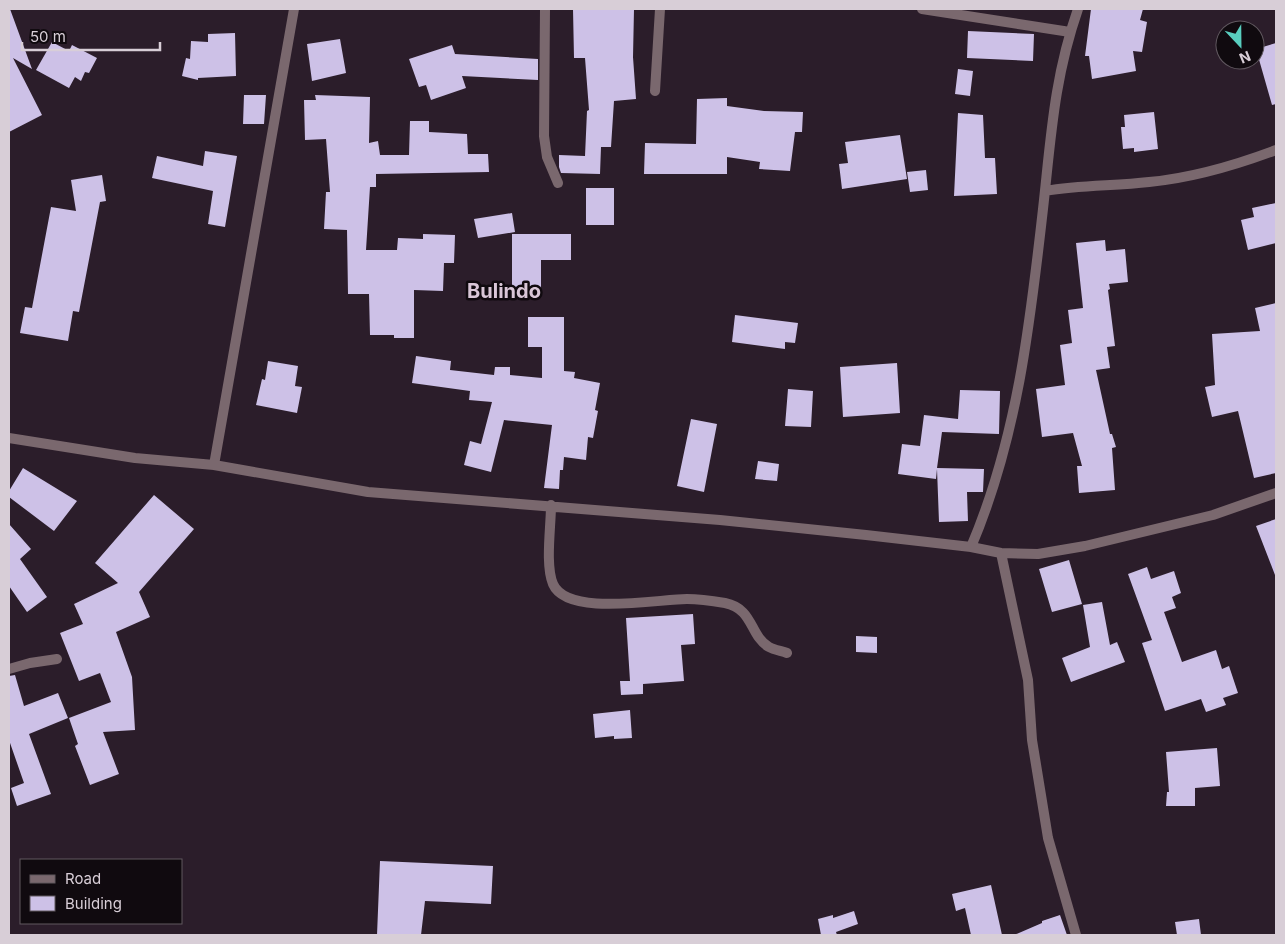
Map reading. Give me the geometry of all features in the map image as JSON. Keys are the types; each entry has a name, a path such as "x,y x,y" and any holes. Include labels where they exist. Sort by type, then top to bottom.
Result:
{"street":[{"path":"214,465 294,9"},
{"path":"545,9 544,136 547,158 558,183"},
{"path":"654,91 660,9"},
{"path":"922,9 1070,32"},
{"path":"970,547 989,501 1018,396 1030,318 1058,78 1078,9"},
{"path":"1045,191 1077,186 1150,182 1203,173 1276,150"},
{"path":"9,438 135,458 214,465 368,492 551,505 720,520 970,547 1001,553 1038,554 1085,546 1212,515 1276,493"},
{"path":"551,505 550,569 554,586 563,596 597,604 688,599 726,604 744,612 761,640 769,647 787,653"},
{"path":"1001,553 1025,663 1032,740 1048,838 1076,935"},
{"path":"9,669 30,662 57,659"}],"building":[{"path":"10,9 32,69 13,58 42,115 9,132"},
{"path":"573,9 634,9 633,57 636,99 614,101 611,147 601,147 600,174 561,173 559,167 559,155 585,156 587,111 589,110 585,58 574,58"},
{"path":"1091,9 1143,9 1140,20 1147,22 1142,52 1133,51 1136,71 1092,79 1089,56 1085,56"},
{"path":"968,31 1034,34 1033,61 967,58"},
{"path":"235,33 236,76 198,78 198,80 182,76 186,58 190,59 191,41 208,42 208,34"},
{"path":"340,39 346,73 312,81 307,44"},
{"path":"52,42 69,51 72,45 97,58 89,73 85,72 81,81 75,77 69,88 36,70"},
{"path":"1276,43 1276,104 1272,105 1262,70 1265,70 1265,46"},
{"path":"452,45 455,54 538,59 538,80 462,76 466,88 431,100 426,85 419,87 409,59"},
{"path":"958,69 973,71 970,96 955,94"},
{"path":"244,95 266,95 264,124 243,124"},
{"path":"315,95 370,97 369,143 378,141 380,155 409,155 410,121 429,121 429,132 467,134 468,154 488,154 489,172 376,174 376,187 370,187 366,250 397,250 398,238 423,239 423,234 455,235 454,263 444,263 443,291 414,290 414,338 394,338 394,335 370,335 369,294 348,294 347,230 324,229 326,192 330,192 326,139 305,140 304,100 316,100"},
{"path":"727,98 727,106 764,111 803,112 802,132 795,132 790,171 759,169 760,162 727,157 727,174 644,174 645,143 696,144 697,99"},
{"path":"1154,112 1158,149 1134,152 1134,148 1123,149 1121,127 1125,127 1124,115"},
{"path":"958,113 983,115 985,158 995,158 997,194 954,196"},
{"path":"900,135 907,179 842,189 839,164 848,163 845,142"},
{"path":"205,151 237,156 225,227 208,224 213,191 152,178 157,156 203,166"},
{"path":"926,170 928,190 910,192 907,172"},
{"path":"102,175 106,201 100,202 79,312 73,311 68,341 20,333 25,307 32,308 51,207 76,211 71,180"},
{"path":"586,188 614,188 614,225 586,225"},
{"path":"1276,203 1276,243 1248,250 1241,220 1254,217 1252,208"},
{"path":"512,213 515,232 478,238 474,219"},
{"path":"512,234 571,234 571,260 541,260 541,293 512,293"},
{"path":"1105,240 1106,251 1125,249 1128,282 1109,284 1110,289 1108,290 1115,346 1107,347 1110,368 1096,370 1110,434 1112,434 1116,447 1112,448 1115,490 1079,493 1077,466 1082,466 1073,433 1042,437 1036,389 1065,385 1060,345 1072,343 1068,310 1083,308 1076,243"},
{"path":"1276,303 1276,473 1254,478 1238,411 1212,417 1205,387 1215,385 1212,334 1260,331 1255,308"},
{"path":"735,315 798,323 795,343 785,342 785,349 732,342"},
{"path":"528,317 564,317 564,371 575,372 574,378 600,383 595,410 598,411 593,438 588,437 586,460 564,457 563,470 560,470 559,489 544,488 552,425 504,420 491,472 464,465 470,441 481,444 492,402 469,400 470,391 412,383 416,356 451,361 450,370 494,375 495,367 510,367 510,375 542,378 542,347 528,347"},
{"path":"268,361 298,366 295,386 302,387 297,413 256,405 262,379 265,380"},
{"path":"897,363 900,413 843,417 840,367"},
{"path":"788,389 813,391 811,427 785,426"},
{"path":"960,390 1000,391 999,434 942,432 937,468 984,469 983,492 967,492 968,521 939,522 937,469 936,479 898,474 902,444 920,446 924,415 958,419"},
{"path":"691,419 717,424 704,492 677,486"},
{"path":"758,461 779,464 777,481 755,479"},
{"path":"23,468 77,501 54,531 9,497 9,491"},
{"path":"154,495 194,529 139,592 150,617 116,632 132,677 135,730 103,732 119,774 90,785 75,746 78,744 69,718 111,702 100,673 79,681 60,633 83,624 74,604 118,583 95,563"},
{"path":"1276,519 1276,575 1275,575 1256,526"},
{"path":"9,524 31,549 20,559 47,597 27,612 9,586"},
{"path":"1069,560 1082,604 1052,612 1039,569"},
{"path":"1147,567 1151,579 1174,571 1181,593 1172,597 1176,608 1164,612 1182,662 1216,650 1222,669 1229,666 1238,693 1223,698 1226,705 1206,712 1201,699 1165,711 1142,643 1152,640 1128,574"},
{"path":"1102,602 1110,645 1117,642 1125,662 1071,682 1062,658 1090,647 1083,605"},
{"path":"693,614 695,644 681,645 684,681 643,684 643,694 621,695 620,681 630,681 626,618"},
{"path":"856,636 877,637 877,653 856,652"},
{"path":"15,675 24,706 58,693 68,718 29,734 51,794 17,806 11,788 24,783 9,740 9,676"},
{"path":"630,710 632,738 614,739 614,736 595,738 593,714"},
{"path":"1217,748 1220,786 1195,788 1195,806 1166,806 1167,792 1169,792 1166,752"},
{"path":"380,861 493,866 491,904 425,901 421,935 377,935"},
{"path":"991,885 1002,935 971,935 965,908 956,911 952,894"},
{"path":"854,911 858,924 836,932 837,935 821,935 818,919 833,915 833,918"},
{"path":"1060,915 1067,935 1014,935 1042,923 1042,921"},
{"path":"1199,919 1201,935 1177,935 1175,922"}],"district":[{"name":"Bulindo","path":"504,291"}]}
